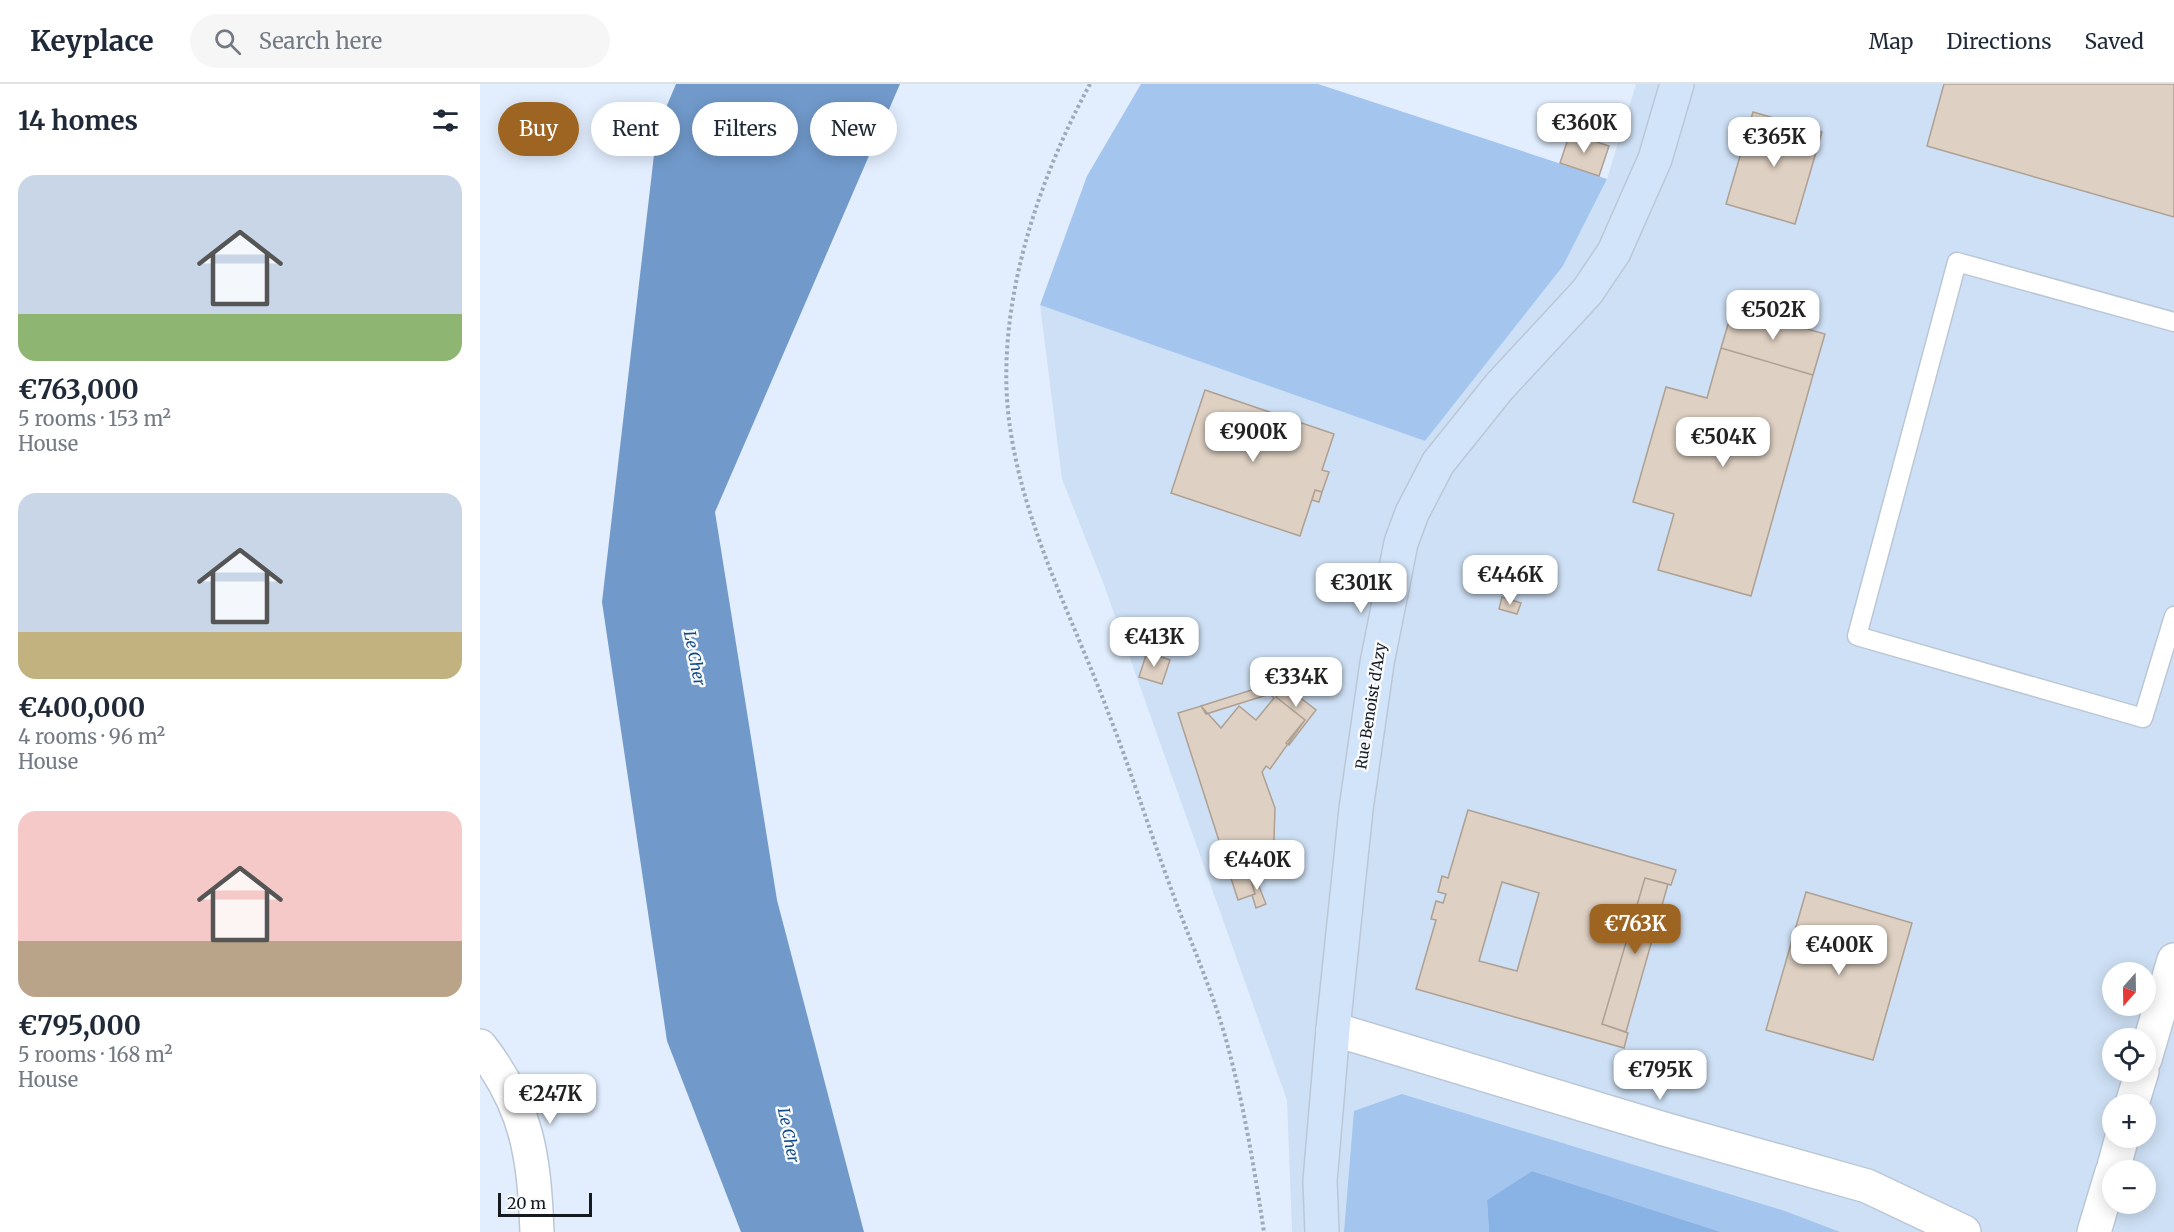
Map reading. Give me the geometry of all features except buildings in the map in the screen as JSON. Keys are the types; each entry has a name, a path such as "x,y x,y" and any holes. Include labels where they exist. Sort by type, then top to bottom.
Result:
{"street":[{"name":"Rue Benoist d'Azy","path":"1322,1232 1320,1181 1356,809 1377,663 1401,543 1412,513 1438,463 1499,387 1587,292 1614,252 1655,159 1677,84"},
{"path":"2154,1028 2174,960"},
{"path":"1333,1029 1664,1129 1868,1186 1964,1232"},
{"path":"480,1046 495,1065 522,1119 535,1169 537,1232"},
{"path":"2094,1232 2102,1205"}],"lane":[{"path":"2174,322 1957,262 1857,636 2144,718 2174,616"}],"path":[{"path":"1090,84 1072,118 1038,195 1019,269 1007,351 1009,420 1024,490 1043,552 1108,712 1225,1035 1250,1141 1264,1232"}],"shaded area":[{"path":"1141,84 1318,84 1607,179 1563,266 1425,441 1040,305 1087,176"},
{"path":"1636,84 2174,84 2174,1232 1292,1232 1287,1100 1104,585 1062,479 1040,305 1425,441 1563,266 1607,179"},
{"path":"1402,1094 1785,1211 1840,1232 1721,1232 1532,1171 1487,1200 1489,1232 1344,1232 1354,1111"},
{"path":"1532,1171 1721,1232 1489,1232 1487,1200"}],"water":[{"name":"Le Cher","path":"676,84 900,84 892,102 810,102 810,156 869,156 715,512 777,900 864,1232 741,1232 667,1041 602,602 654,156 680,156 680,102 668,102"}]}
